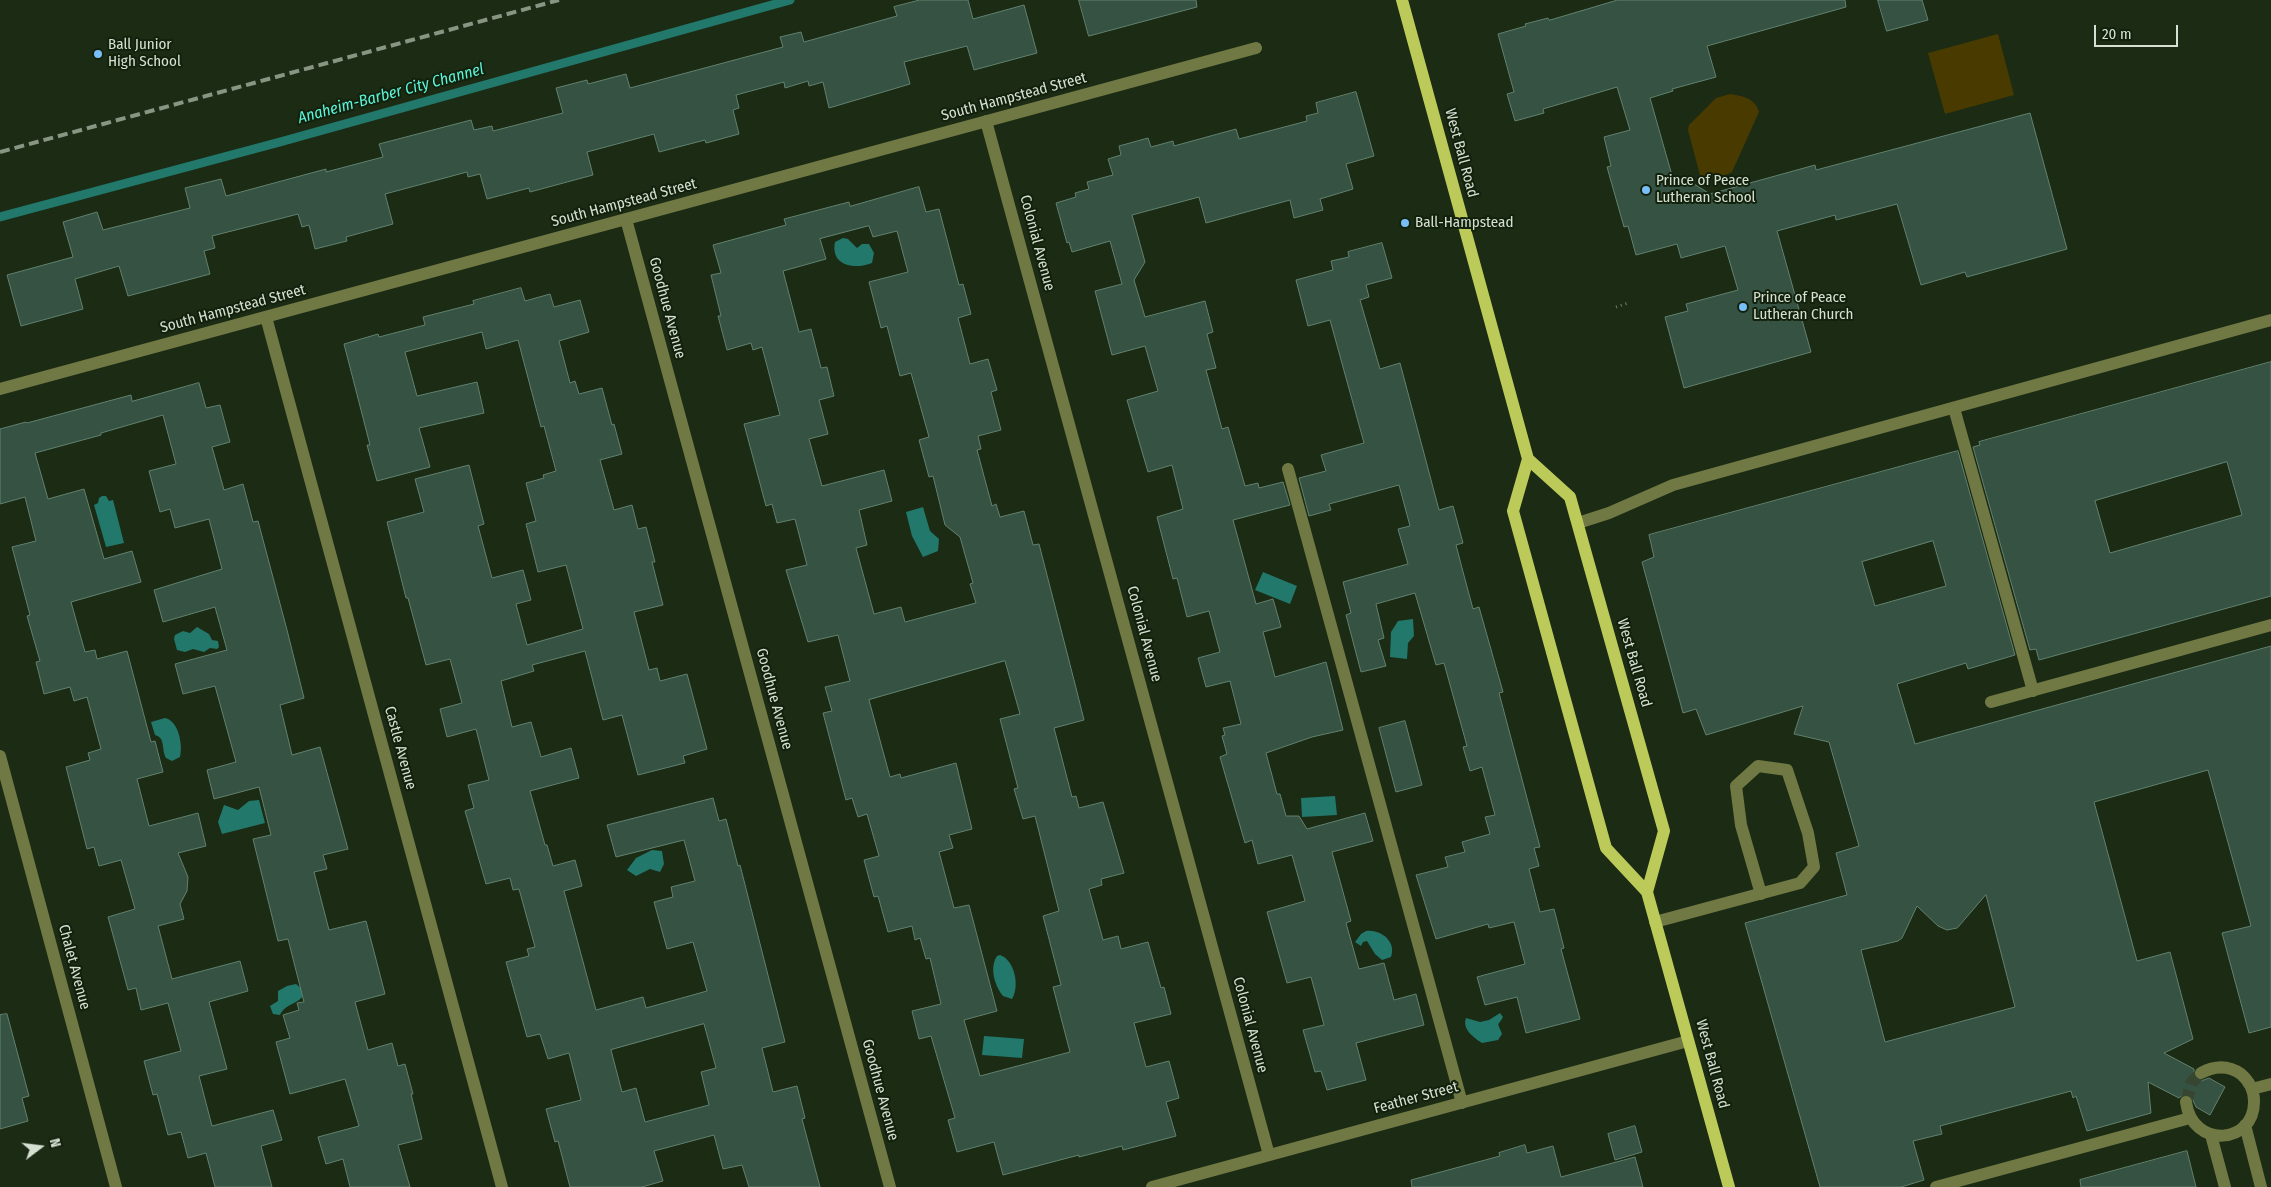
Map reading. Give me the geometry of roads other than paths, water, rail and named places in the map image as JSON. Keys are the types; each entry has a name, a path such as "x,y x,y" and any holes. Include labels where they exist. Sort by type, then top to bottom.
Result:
{"main road":[{"name":"West Ball Road","path":"1402,0 1528,459 1513,511 1606,848 1647,892 1729,1187"},
{"name":"West Ball Road","path":"1528,459 1570,497 1664,831 1647,892"}],"street":[{"name":"South Hampstead Street","path":"0,389 1256,48"},
{"name":"Colonial Avenue","path":"986,121 1269,1155"},
{"name":"Goodhue Avenue","path":"626,219 890,1187"},
{"name":"Castle Avenue","path":"266,317 502,1187"},
{"path":"1578,522 1609,513 1673,485 2271,320"},
{"path":"1954,408 2033,691"},
{"path":"1288,469 1462,1103"},
{"path":"1991,702 2271,625"},
{"name":"Chalet Avenue","path":"0,756 116,1187"},
{"path":"1655,922 1760,894 1800,883 1814,867 1808,833 1787,770 1758,766 1736,786 1741,825 1760,894"},
{"name":"Feather Street","path":"1152,1187 1688,1041"},
{"path":"2186,1102 2190,1118 2201,1131 2211,1135 2233,1134 2245,1125 2254,1107 2252,1089 2242,1075 2232,1069 2220,1067 2201,1073"},
{"path":"2252,1089 2271,1084"},
{"path":"1936,1187 2190,1118"},
{"path":"2245,1125 2261,1187"},
{"path":"2211,1135 2225,1187"}],"water":[{"path":"843,238 848,239 857,248 862,244 869,244 874,253 872,263 852,266 840,261 834,250 835,242"},
{"path":"106,496 109,501 113,500 124,543 106,547 94,505 98,503 99,498"},
{"path":"923,507 930,531 939,539 938,551 923,557 912,536 906,512"},
{"path":"1263,572 1297,586 1290,604 1255,590"},
{"path":"1413,619 1414,636 1408,643 1407,659 1390,657 1391,632 1398,621"},
{"path":"197,627 209,634 212,640 218,641 219,647 217,649 210,648 204,652 193,649 185,652 177,650 174,639 175,635 183,631 190,633"},
{"path":"165,718 170,720 177,728 181,746 180,757 172,761 166,758 162,741 155,735 151,722"},
{"path":"1335,796 1337,815 1302,817 1301,798"},
{"path":"259,800 265,823 222,834 218,822 224,805 238,810 249,801"},
{"path":"652,850 662,851 664,864 660,872 650,869 636,876 627,870 636,858"},
{"path":"1366,931 1377,932 1386,937 1392,946 1391,957 1382,960 1375,954 1367,941 1363,942 1361,946 1355,942"},
{"path":"1000,955 1009,962 1015,974 1016,988 1012,999 1003,996 994,977 993,966 997,956"},
{"path":"296,984 302,989 303,996 282,1011 280,1015 273,1014 270,1006 278,1001 278,991"},
{"path":"1500,1013 1503,1017 1498,1024 1502,1034 1498,1040 1482,1043 1467,1029 1466,1018 1480,1022 1489,1020"},
{"path":"984,1036 1024,1039 1022,1058 982,1055"}],"waterway":[{"name":"Anaheim-Barber City Channel","path":"0,217 280,142 790,0"}],"tunnel":[{"path":"2186,1102 2192,1082 2201,1073"}],"railway":[{"path":"0,152 559,0"}],"place":[{"name":"Ball Junior High School","path":"98,54"},
{"name":"Prince of Peace Lutheran School","path":"1646,190"},
{"name":"Ball-Hampstead","path":"1405,223"},
{"name":"Prince of Peace Lutheran Church","path":"1743,307"}]}
